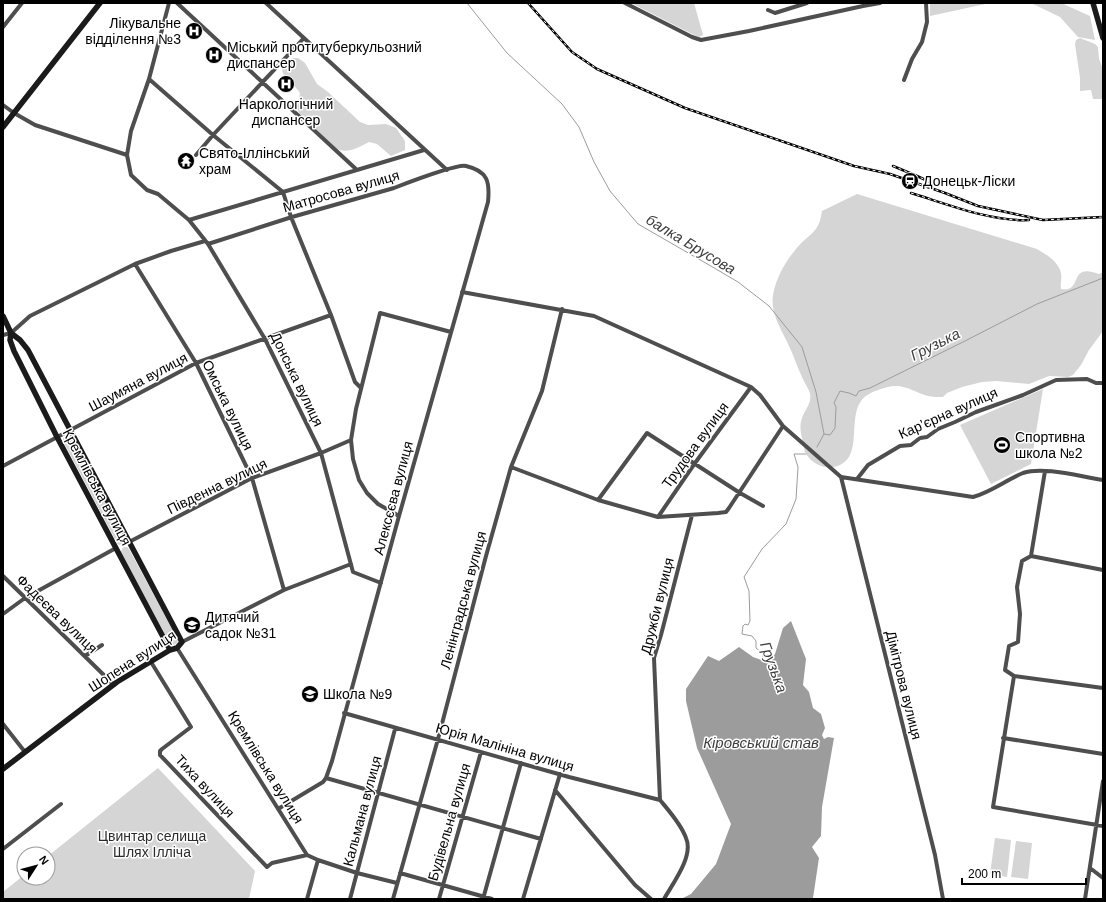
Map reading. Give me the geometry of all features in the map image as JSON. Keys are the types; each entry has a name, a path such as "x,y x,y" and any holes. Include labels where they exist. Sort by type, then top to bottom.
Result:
{"street":[{"path":"3,27 22,3"},
{"path":"3,127 100,3"},
{"path":"3,105 14,114 35,125 126,155 131,131 149,79 169,3"},
{"path":"177,3 357,170"},
{"path":"266,3 446,170"},
{"path":"625,3 692,37 701,40 880,3"},
{"path":"768,10 775,12 807,3"},
{"path":"904,80 912,59 922,42 927,22 926,3"},
{"path":"1093,3 1103,38"},
{"path":"196,155 261,82 304,38"},
{"path":"149,79 213,135 283,192 291,217 331,315 355,382 361,388"},
{"name":"Матросова вулиця","path":"189,220 424,150"},
{"name":"Донська вулиця","path":"126,155 131,175 146,190 158,194 189,220 206,242 266,339 321,453 351,564"},
{"name":"Матросова вулиця","path":"3,335 11,333 30,316 135,264 171,251 382,191 446,170 465,166 480,170"},
{"name":"Алексєєва вулиця","path":"326,778 488,202 488,179 480,170"},
{"name":"Омська вулиця","path":"135,264 196,364 252,478 284,590"},
{"path":"462,292 594,316 751,387 764,400 784,426 841,477 973,497 981,495 1030,471 1045,471 1103,480"},
{"name":"Ленінградська вулиця","path":"393,899 438,739 511,467 542,391 562,310"},
{"path":"399,516 378,504 367,493 358,480 352,459 350,440 356,409 380,313 451,332"},
{"name":"Шаумяна вулиця","path":"57,437 196,364 331,315"},
{"name":"Кремлівська вулиця","path":"3,316 11,333 20,340 28,350 182,642"},
{"name":"Кремлівська вулиця","path":"11,333 11,346 57,437 170,650"},
{"name":"Кар’єрна вулиця","path":"857,479 868,465 900,446 911,445 920,438 927,437 938,429 1056,380 1087,379 1103,383"},
{"name":"Трудова вулиця","path":"658,517 695,463 751,387"},
{"path":"511,467 598,500 658,517 726,512 784,426"},
{"path":"598,500 647,433 740,493 763,506"},
{"path":"3,466 57,437"},
{"name":"Південна вулиця","path":"129,542 252,478 321,453 350,440"},
{"path":"1030,556 1045,471"},
{"name":"Дімітрова вулиця","path":"841,477 935,855 943,899"},
{"name":"Дружби вулиця","path":"660,800 654,658 692,515"},
{"path":"3,614 25,598 116,548"},
{"path":"1103,570 1030,556 1022,561 1017,587 1020,614 1018,642 1009,646 1005,670 1014,676 1103,688"},
{"path":"351,564 353,572 381,583"},
{"name":"Шопена вулиця","path":"3,770 114,685 170,650 177,648 182,642 284,590 351,564"},
{"name":"Фадеєва вулиця","path":"3,576 114,685"},
{"path":"85,656 102,646"},
{"name":"Кремлівська вулиця","path":"177,648 309,856"},
{"name":"Тиха вулиця","path":"151,662 191,727 162,749 160,754 267,867 272,863 309,856"},
{"path":"1014,676 993,807 1103,826"},
{"name":"Юрія Малініна вулиця","path":"344,713 560,774 660,800"},
{"path":"3,724 25,752"},
{"name":"Кальмана вулиця","path":"350,899 395,728"},
{"path":"1003,738 1103,754"},
{"name":"Будівельна вулиця","path":"439,899 481,752"},
{"path":"483,898 521,763"},
{"path":"523,899 560,774"},
{"path":"278,809 318,786 326,778 541,839"},
{"path":"1085,899 1103,781"},
{"path":"555,790 635,885 651,899"},
{"path":"660,800 687,838 688,849 686,859 664,899"},
{"path":"3,849 61,804"},
{"path":"309,856 357,873 397,883"},
{"path":"307,899 318,860"},
{"path":"1090,868 1103,878"},
{"path":"400,873 483,898 492,899"}],"green space":[{"path":"631,3 694,3 703,35 699,37 694,35"},
{"path":"930,3 990,3 930,16"},
{"path":"1031,3 1061,3 1090,16 1095,40 1078,37 1060,17"},
{"path":"1080,38 1095,44 1098,47 1099,59 1103,69 1103,99 1093,99 1091,90 1080,91 1080,78 1075,44 1076,40"},
{"path":"293,58 298,58 305,63 317,84 328,92 360,122 368,125 386,124 396,128 405,141 405,150 391,156 377,144 369,142 357,148 345,151 337,149 299,113 297,108 300,93 282,71 282,67 286,62"},
{"path":"857,194 1037,249 1052,259 1060,269 1061,289 1068,289 1072,287 1079,275 1083,272 1089,271 1099,274 1103,272 1103,331 1073,375 1068,377 1049,376 1029,384 996,381 982,382 962,387 947,393 943,397 928,396 900,386 880,389 864,397 857,409 853,445 847,460 835,467 826,467 817,464 809,458 805,451 800,427 802,418 810,400 810,393 777,322 773,309 773,295 776,282 788,259 816,229 821,219 822,211"},
{"name":"Спортивна школа №2","path":"1043,389 1031,464 991,484 960,425"},
{"path":"70,435 125,540 123,544 119,545 117,543 63,441 63,438"},
{"path":"124,547 129,549 178,640 177,643 172,646 121,552"},
{"name":"Цвинтар селища Шлях Ілліча","path":"158,768 255,871 249,899 3,899 3,892 16,881 16,886 56,886 56,850"},
{"path":"995,838 1011,840 1007,877 990,874"},
{"path":"1016,841 1032,843 1028,879 1011,877"}],"water":[{"name":"Кіровський став","path":"791,621 806,659 803,685 809,692 813,708 821,714 825,728 822,735 824,739 828,737 834,738 822,807 821,836 812,847 819,858 813,898 681,899 691,894 716,864 731,824 697,748 686,701 686,689 708,656 719,661 739,647 753,657 767,662 775,654 783,628"}],"waterway":[{"name":"балка Брусова","path":"467,3 507,53 562,104 579,127 594,162 610,191 638,224 738,282 769,306 802,347 816,392 824,434"},
{"name":"Грузька","path":"817,447 824,434 830,435 835,428 836,407 834,403 840,391 856,396 859,391 870,388 1037,304 1103,278"},
{"name":"Грузька","path":"764,661 762,653 756,648 756,641 752,636 742,634 743,626 745,624 748,625 750,621 749,591 744,577 762,549 786,524 796,499 798,467 794,454 806,454"}],"railway":[{"path":"528,3 572,52 597,69 685,108 854,166 890,174 978,206 1043,220 1103,217"},
{"path":"893,166 932,183"},
{"path":"911,193 985,215 1015,220 1029,220"}],"place":[{"name":"Лікувальне відділення №3","path":"194,31"},
{"name":"Міський протитуберкульозний диспансер","path":"214,55"},
{"name":"Наркологічний диспансер","path":"286,84"},
{"name":"Свято-Іллінський храм","path":"186,161"},
{"name":"Донецьк-Ліски","path":"910,181"},
{"name":"Спортивна школа №2","path":"1002,445"},
{"name":"Дитячий садок №31","path":"192,625"},
{"name":"Школа №9","path":"310,694"}]}
